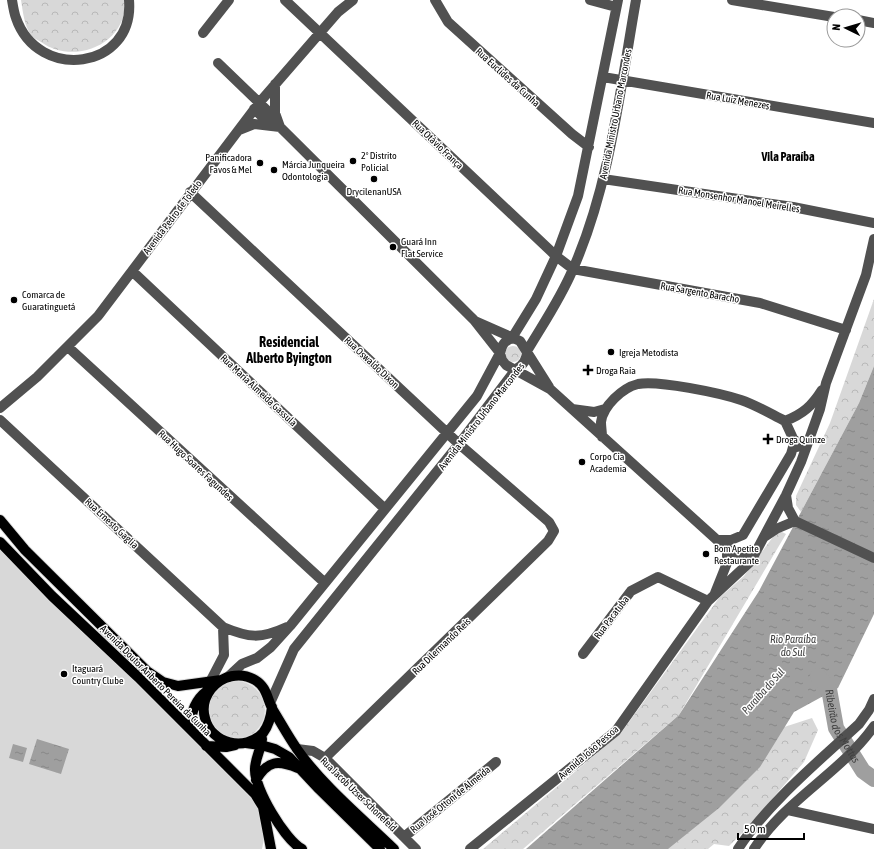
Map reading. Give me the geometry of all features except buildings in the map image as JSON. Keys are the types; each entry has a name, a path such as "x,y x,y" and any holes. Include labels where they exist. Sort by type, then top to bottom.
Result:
{"main road":[{"name":"Avenida Doutor Ariberto Pereira da Cunha","path":"0,520 25,550 147,671 163,682 178,686 219,680"},
{"name":"Avenida Doutor Ariberto Pereira da Cunha","path":"0,542 52,596 138,677 256,794 263,807 271,849"},
{"path":"191,730 190,719 193,709 201,695 219,680 242,675 255,680 265,689 271,704 297,750 323,786 380,849"},
{"path":"219,680 208,694 204,706 205,718 210,729 218,737 229,743 261,745 275,749 289,757 300,769 323,786 394,849"},
{"path":"271,704 270,720 264,732 255,769 256,780 269,808 287,837 297,848"},
{"path":"206,746 226,747 244,743 256,739 264,732"},
{"path":"256,780 262,770 269,765 277,763 285,763 300,769"}],"street":[{"path":"12,0 16,19 28,39 43,53 60,60 79,60 96,57 111,47 125,30 130,15 128,0"},
{"path":"203,33 229,0"},
{"name":"Rua Otávio França","path":"285,0 556,256"},
{"name":"Avenida Pedro de Toledo","path":"0,408 68,347 98,316 256,106 338,12 353,0"},
{"name":"Rua Euclides da Cunha","path":"435,0 448,22 572,134 589,147"},
{"path":"590,0 617,4"},
{"name":"Avenida Ministro Urbano Marcondes","path":"271,704 294,649 459,444 516,369 524,363 527,351 556,304 573,269 588,230 603,179 636,0"},
{"path":"732,0 826,15"},
{"name":"Avenida Ministro Urbano Marcondes","path":"219,680 242,664 257,658 271,647 290,626 477,396 500,353 502,345 506,340 512,338 536,299 556,256 578,196 617,4"},
{"path":"218,63 256,106 474,320 500,353 502,360 506,365 516,369 550,389 697,524 719,540 727,549 735,554 746,555 757,550"},
{"name":"Rua Luiz Menezes","path":"603,77 874,123"},
{"path":"275,84 275,123"},
{"path":"239,130 254,124 275,123"},
{"name":"Rua Monsenhor Manoel Meirelles","path":"603,179 793,207 874,223"},
{"name":"Rua Oswaldo Dixon","path":"190,192 447,433 549,522 554,531"},
{"path":"785,421 799,416 808,409 826,383 866,275 874,239"},
{"name":"Rua Sargento Baracho","path":"556,256 573,269 760,303 846,330"},
{"name":"Rua Maria Almeida Gassula","path":"132,272 385,508"},
{"path":"474,320 520,341 550,389"},
{"name":"Rua Hugo Soares Fagundes","path":"68,347 325,583"},
{"name":"Avenida João Pessoa","path":"470,849 616,730 711,599 751,561 786,495 801,462 820,410 826,383"},
{"path":"602,437 601,422 605,409 623,391 638,384 659,385 705,391 741,400 785,421 795,440 801,462"},
{"path":"572,409 594,412 605,409"},
{"name":"Rua Ernesto Gaglia","path":"0,420 223,626"},
{"path":"719,540 731,540 743,535 792,454 795,440"},
{"path":"786,495 788,508 797,522 874,558"},
{"path":"763,538 776,529 797,522"},
{"name":"Rua Dilermando Reis","path":"325,758 548,541 554,531"},
{"name":"Avenida João Pessoa","path":"711,599 727,562 727,549"},
{"name":"Rua Pacatuba","path":"583,654 631,591 658,577 711,599"},
{"path":"219,680 224,655 223,626 251,637 270,635 290,626"},
{"path":"738,849 751,828 767,811 859,724 869,710 874,699"},
{"path":"754,849 773,824 843,761 866,738 874,726"},
{"name":"Rua Jacob Uzser Schonefeld","path":"297,750 313,751 325,758 416,849"},
{"name":"Rua José Ottoni de Almeida","path":"404,837 496,762"},
{"path":"788,810 874,829"}],"green space":[{"path":"21,0 125,0 124,15 118,28 108,39 83,51 68,52 54,49 32,36 25,23"},
{"path":"874,299 874,366 859,403 801,512 796,505 796,496 830,423"},
{"path":"513,346 519,348 521,354 519,360 513,362 507,360 505,354 507,348"},
{"path":"778,530 786,534 679,715 523,849 483,849 621,733 719,598 744,576"},
{"name":"Itaguará Country Clube","path":"0,547 255,800 263,830 262,849 0,849"},
{"path":"236,681 247,683 260,694 263,699 265,710 263,721 252,734 247,737 236,739 225,737 212,726 209,721 207,710 209,699 220,686 225,683"},
{"path":"812,718 818,730 804,762 749,826 729,846 714,844 708,849 655,849 778,729"}],"water":[{"name":"Rio Paraíba do Sul","path":"874,366 874,614 838,688 794,712 760,767 719,808 668,849 526,849 679,715 759,591 859,403"},
{"path":"37,739 69,749 61,774 29,764"},
{"path":"13,744 27,748 23,762 9,758"}],"waterway":[{"name":"Ribeirão dos Mottas","path":"818,676 829,689 836,728 863,771 874,779"}],"place":[{"name":"2º Distrito Policial","path":"353,161"},
{"name":"Panificadora Favos & Mel","path":"260,163"},
{"name":"Márcia Junqueira Odontologia","path":"274,170"},
{"name":"DrycilenanUSA","path":"374,179"},
{"name":"Guará Inn Flat Service","path":"393,247"},
{"name":"Comarca de Guaratinguetá","path":"14,300"},
{"name":"Igreja Metodista","path":"611,352"},
{"name":"Droga Raia","path":"588,370"},
{"name":"Droga Quinze","path":"768,439"},
{"name":"Corpo Cia Academia","path":"582,462"},
{"name":"Bom Apetite Restaurante","path":"706,554"},
{"name":"Itaguará Country Clube","path":"64,674"}],"district":[{"name":"Vila Paraíba","path":"788,157"},
{"name":"Residencial Alberto Byington","path":"289,350"}],"water label":[{"name":"Paraiba do Sul","path":"763,691"}]}
